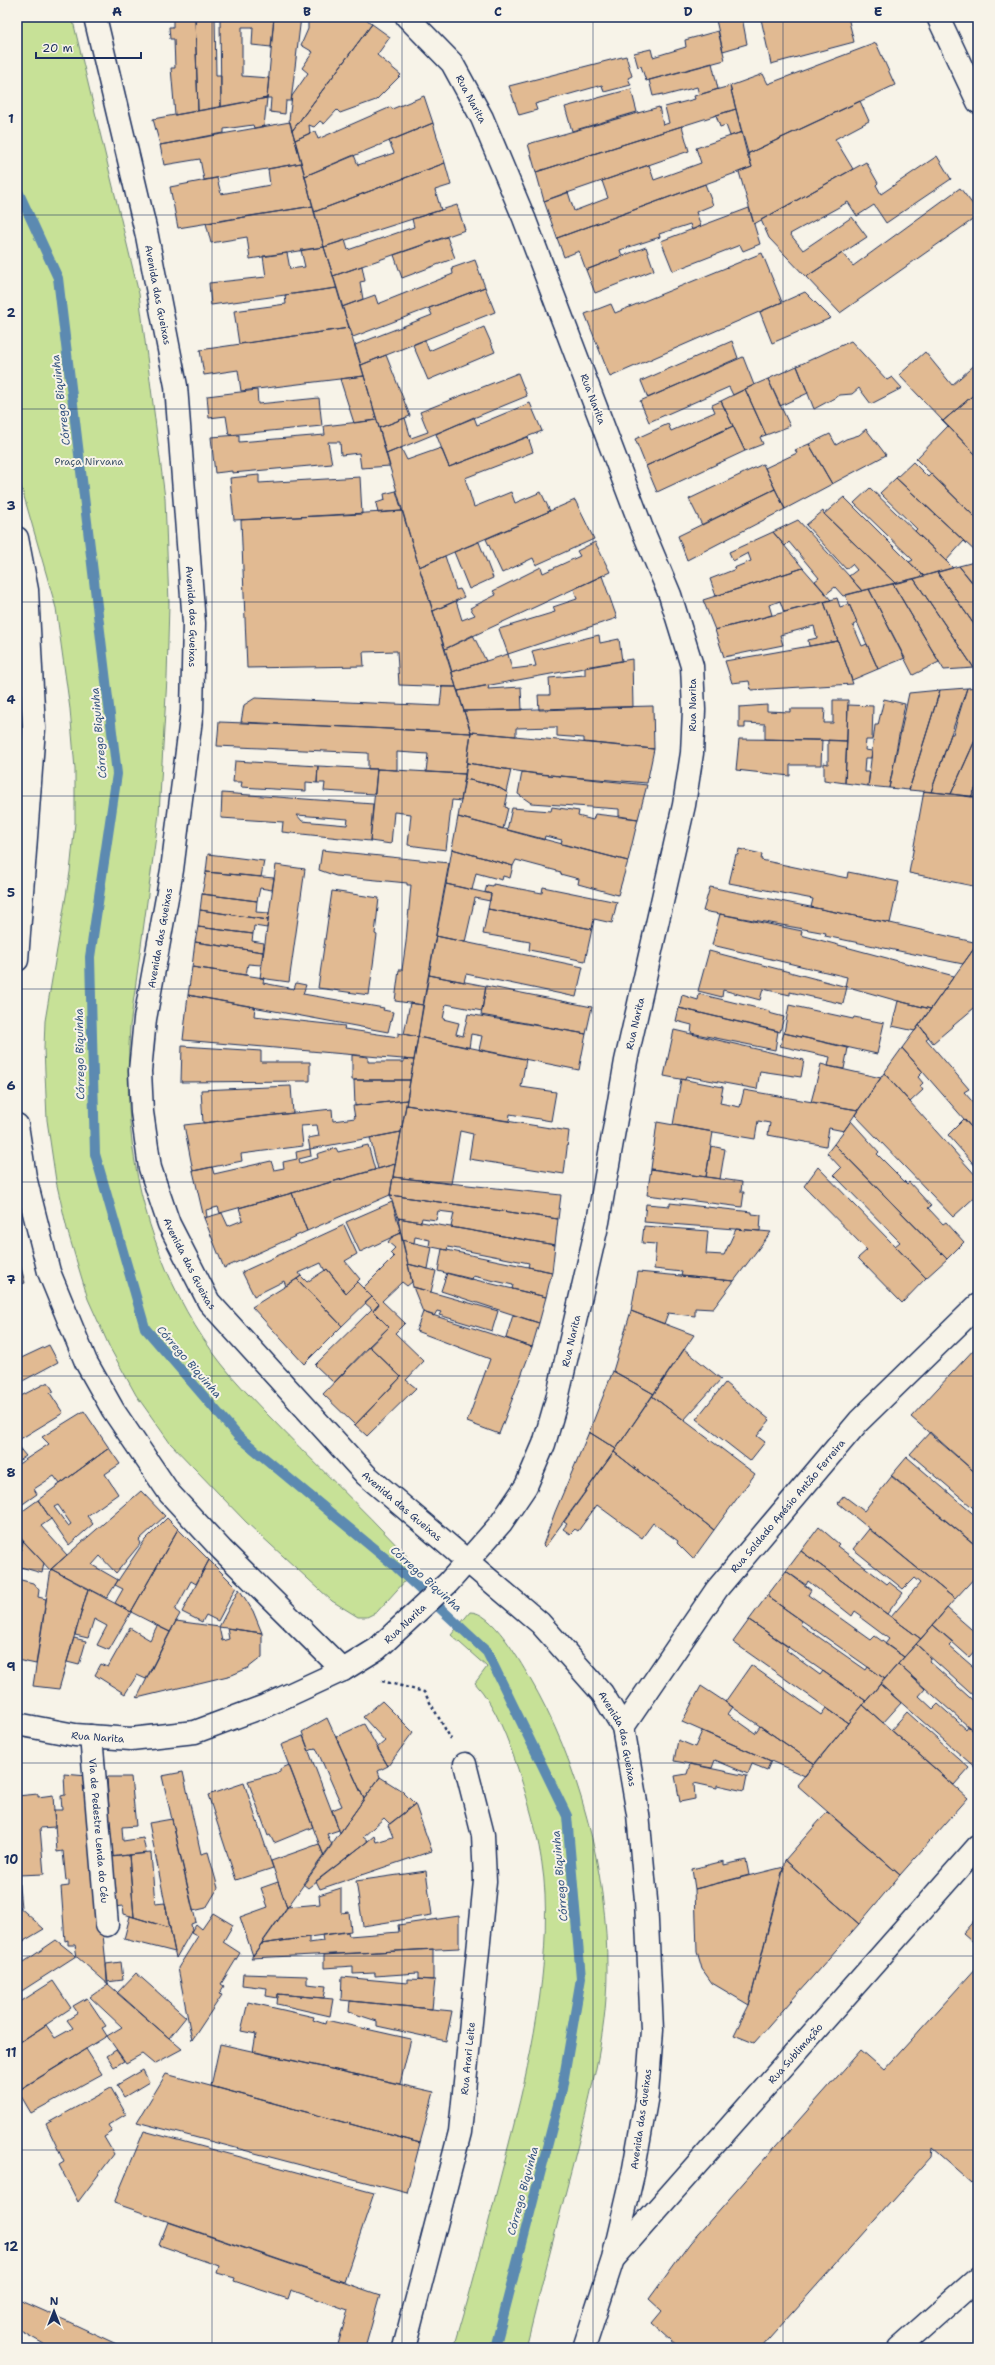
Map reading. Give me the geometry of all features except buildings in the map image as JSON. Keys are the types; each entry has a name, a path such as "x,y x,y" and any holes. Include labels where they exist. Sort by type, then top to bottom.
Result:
{"street":[{"name":"Avenida das Gueixas","path":"96,17 147,236 176,386 194,623 192,711 172,870 145,1019 140,1071 142,1112 150,1168 169,1224 209,1302 366,1475 466,1562 540,1623 602,1693 623,1728 638,1814 646,1892 652,2030 647,2095 639,2142 612,2259 584,2348"},
{"name":"Rua Narita","path":"17,1724 91,1736 131,1739 195,1732 265,1706 343,1670 377,1649 448,1582 501,1523 526,1486 544,1444 558,1399 598,1222 626,1061 684,805 692,753 694,710 692,666 670,596 512,189 482,118 452,63 407,17"},
{"path":"938,17 978,102"},
{"path":"17,538 28,590 32,646 34,728 17,960"},
{"path":"17,1125 25,1177 49,1272 86,1362 112,1410 170,1494 222,1550 343,1670"},
{"name":"Rua Soldado Anésio Antão Ferreira","path":"623,1728 717,1589 859,1421 978,1306"},
{"name":"Via de Pedestre Lenda do Céu","path":"91,1736 107,1925"},
{"name":"Rua Arari Leite","path":"404,2348 460,2132 485,1881 483,1835 465,1764"},
{"name":"Rua Sublimação","path":"612,2259 978,1846"},
{"path":"900,2348 978,2278"}],"path":[{"path":"343,1670 424,1692 465,1764"}],"green space":[{"name":"Praça Nirvana","path":"17,17 72,17 139,294 165,498 169,604 167,678 159,814 130,1026 129,1053 128,1093 131,1133 141,1194 160,1254 173,1284 187,1312 221,1363 265,1412 406,1555 409,1567 406,1580 377,1612 367,1617 358,1617 332,1601 246,1522 170,1443 136,1395 110,1348 88,1299 67,1229 56,1181 47,1120 44,1048 45,1021 70,872 75,823 75,769 70,709 56,608 17,472"},
{"path":"470,1612 487,1619 512,1649 547,1710 562,1745 576,1781 596,1857 606,1933 606,1996 604,2021 596,2071 526,2348 454,2348 520,2100 540,1998 545,1929 544,1878 536,1831 518,1769 506,1735 489,1702 475,1683 487,1667 451,1635"}],"waterway":[{"name":"Córrego Biquinha","path":"17,189 58,278 117,774 90,957 95,1154 145,1328 238,1436 396,1567 487,1652 567,1816 581,1978 562,2089 495,2348"}]}
